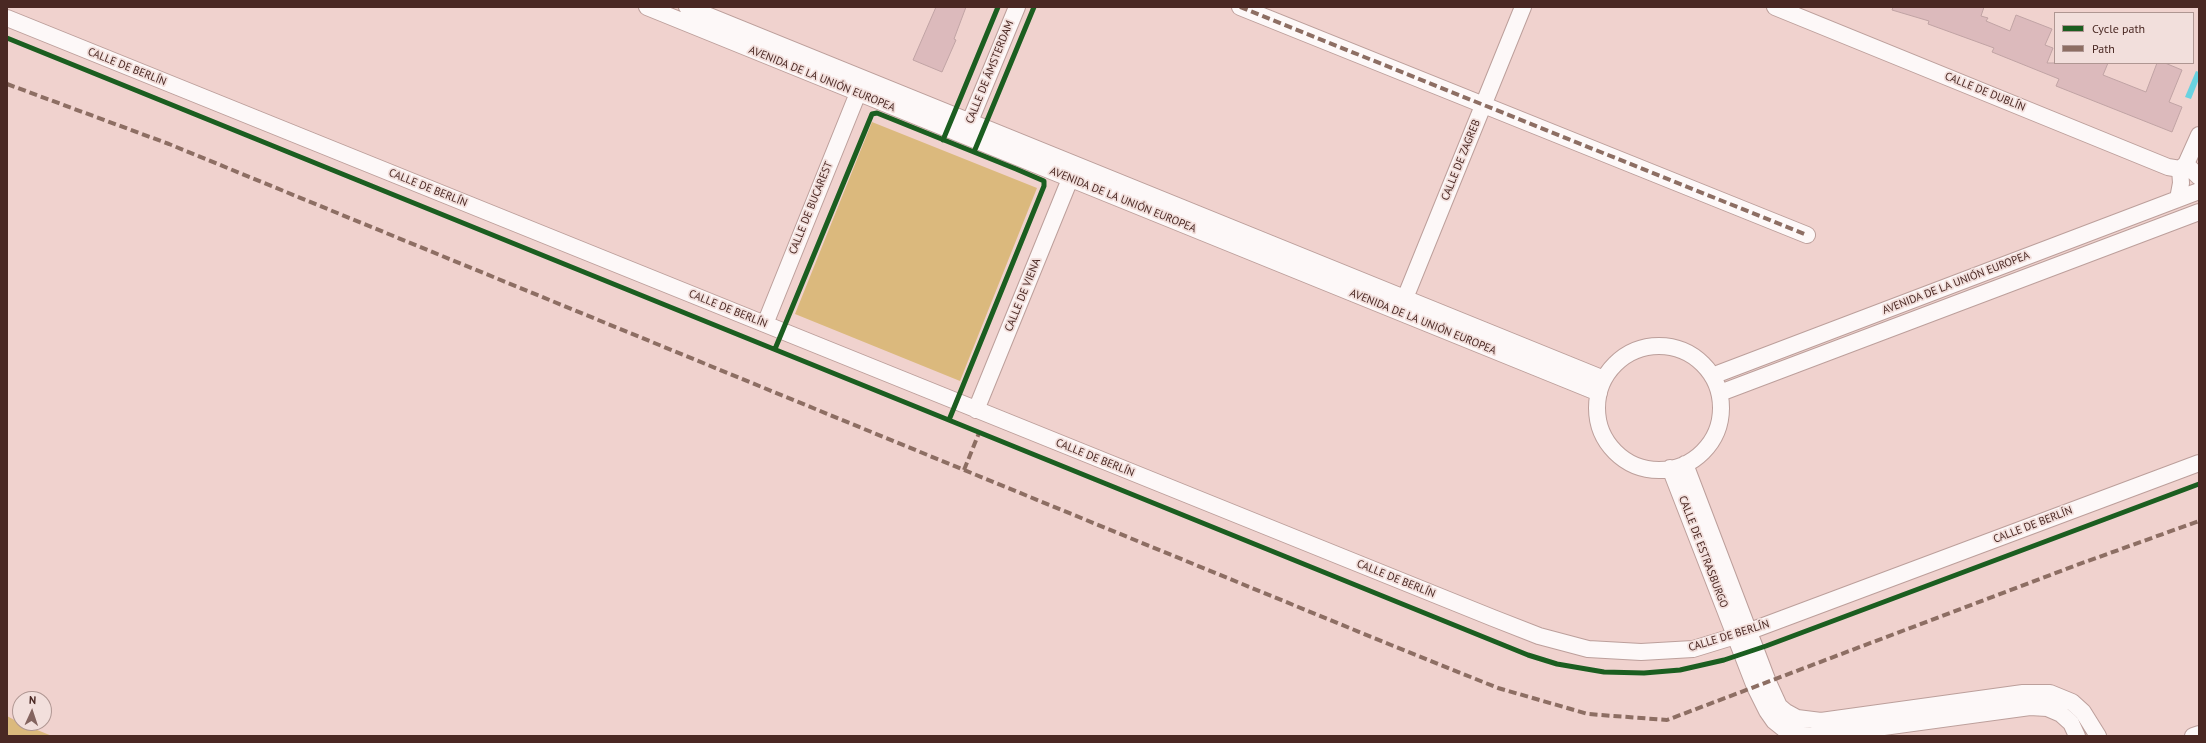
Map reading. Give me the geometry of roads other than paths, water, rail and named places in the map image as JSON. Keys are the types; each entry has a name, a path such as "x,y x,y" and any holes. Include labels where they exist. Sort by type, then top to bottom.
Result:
{"street":[{"name":"AVENIDA DE LA UNIÓN EUROPEA","path":"646,7 858,93 967,129 1070,179 1402,305"},
{"name":"AVENIDA DE LA UNIÓN EUROPEA","path":"687,7 967,129 1602,386"},
{"name":"CALLE DE ÁMSTERDAM","path":"967,129 1016,7"},
{"path":"1240,7 1807,235"},
{"name":"CALLE DE ZAGREB","path":"1402,305 1523,7"},
{"name":"CALLE DE DUBLÍN","path":"1775,7 2168,167 2186,163"},
{"name":"CALLE DE BERLÍN","path":"7,18 1539,636 1588,648 1641,652 1693,649 1742,634 2199,462"},
{"name":"CALLE DE BUCAREST","path":"765,324 858,93"},
{"path":"2178,199 2186,163 2199,135"},
{"path":"2186,163 2199,177"},
{"name":"CALLE DE VIENA","path":"976,410 1070,179"},
{"name":"AVENIDA DE LA UNIÓN EUROPEA","path":"1712,376 2199,191"},
{"name":"AVENIDA DE LA UNIÓN EUROPEA","path":"1720,393 2199,212"},
{"path":"1651,346 1671,346 1690,354 1706,366 1712,376 1718,384 1722,403 1720,424 1712,442 1698,457 1678,466 1659,470 1638,467 1620,457 1606,441 1598,422 1597,401 1602,386 1614,364 1631,352 1651,346"},
{"name":"CALLE DE ESTRASBURGO","path":"1678,466 1742,634"},
{"path":"1742,634 1767,711 1774,721 1796,734 1809,736 1825,735 2030,707 2047,708 2061,714 2071,723 2077,736"},
{"path":"1742,634 1774,696 1786,712 1797,718 1821,722 2023,693 2050,693 2072,702 2082,712 2098,736"},
{"path":"2192,736 2199,734"}],"water":[{"path":"2196,71 2199,72 2199,79 2191,99 2185,97"}]}
